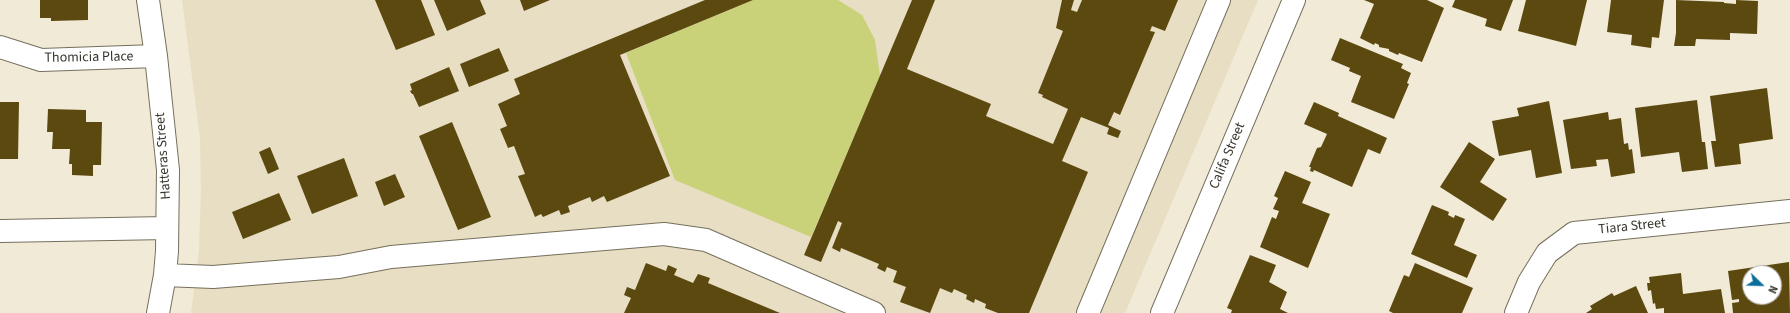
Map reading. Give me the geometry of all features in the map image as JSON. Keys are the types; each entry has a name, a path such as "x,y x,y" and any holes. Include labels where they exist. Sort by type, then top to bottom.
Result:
{"street":[{"name":"Hatteras Street","path":"148,0 156,56 168,170 167,228 164,275 158,313"},
{"path":"1088,313 1219,0"},
{"name":"Califa Street","path":"1162,313 1294,0"},
{"name":"Thomicia Place","path":"0,47 41,60 156,56"},
{"name":"Tiara Street","path":"1516,313 1529,282 1547,253 1574,233 1790,211"},
{"path":"0,231 167,228"},
{"path":"164,275 213,277 331,268 391,257 664,234 706,240 874,313"}],"shaded area":[{"path":"182,0 1258,0 1125,313 191,313 199,250 201,191 200,138"}],"green space":[{"path":"753,0 838,0 862,15 875,40 880,76 811,237 675,180 626,53"}],"building":[{"path":"40,0 88,0 88,20 51,21 51,18 40,18"},
{"path":"375,0 421,0 435,35 396,50"},
{"path":"434,0 480,0 486,14 447,31"},
{"path":"520,0 550,0 524,11"},
{"path":"705,0 753,0 620,55 670,176 607,202 604,196 592,202 590,197 568,206 570,212 561,215 559,210 543,217 541,214 535,217 518,176 525,174 514,146 508,148 500,129 507,126 498,104 520,94 514,79"},
{"path":"912,0 935,0 907,69 991,104 986,116 1053,144 1068,109 1042,97 1043,95 1038,93 1063,31 1056,28 1062,0 1074,0 1071,10 1077,12 1082,0 1178,0 1165,31 1152,26 1150,31 1155,32 1120,115 1114,112 1108,125 1121,131 1118,138 1107,134 1109,128 1081,117 1062,161 1088,172 1029,313 998,313 985,308 986,304 975,299 974,303 966,299 967,295 954,289 952,293 940,288 930,313 900,302 906,287 893,282 897,271 887,267 885,272 877,268 879,264 841,248 840,252 832,248 842,223 838,221 821,262 804,255"},
{"path":"1364,0 1427,0 1444,8 1422,62 1399,53 1398,55 1389,51 1389,49 1379,47 1379,45 1375,43 1374,45 1360,38 1374,4"},
{"path":"1455,0 1513,0 1501,31 1485,26 1487,19 1452,7"},
{"path":"1526,0 1587,0 1576,46 1518,31"},
{"path":"1611,0 1664,0 1659,38 1652,37 1651,48 1631,45 1632,35 1607,32"},
{"path":"1676,0 1736,4 1736,0 1758,1 1757,34 1730,33 1730,40 1696,39 1695,46 1674,46 1676,33"},
{"path":"1340,38 1403,64 1401,68 1411,73 1407,83 1409,84 1394,119 1351,102 1361,76 1349,71 1350,68 1331,60"},
{"path":"499,48 509,71 469,87 460,64"},
{"path":"449,67 459,91 419,107 410,91 412,90 410,84"},
{"path":"1767,88 1773,139 1739,144 1741,164 1715,167 1711,141 1716,141 1710,96"},
{"path":"1697,100 1702,142 1705,142 1708,169 1682,172 1679,152 1641,157 1635,108"},
{"path":"1549,101 1562,173 1536,178 1531,150 1499,156 1492,121 1519,116 1517,108"},
{"path":"0,102 19,102 18,159 0,159"},
{"path":"1314,102 1339,113 1338,116 1387,138 1380,154 1368,149 1352,187 1314,170 1313,172 1310,171 1311,167 1309,167 1317,148 1321,147 1327,134 1304,124"},
{"path":"48,109 86,110 86,122 102,122 101,165 93,165 93,176 72,175 72,164 69,164 70,149 52,149 53,132 47,132"},
{"path":"1608,112 1609,120 1621,118 1624,144 1628,143 1629,150 1632,149 1635,173 1611,177 1608,159 1596,160 1597,166 1571,169 1563,120"},
{"path":"452,122 491,217 458,230 419,136"},
{"path":"1469,142 1495,159 1480,182 1507,199 1493,221 1440,187"},
{"path":"270,147 279,169 268,174 259,152"},
{"path":"344,158 358,196 312,214 297,176"},
{"path":"1285,171 1311,182 1302,203 1330,214 1308,268 1260,247 1272,217 1276,219 1279,211 1273,209 1278,198 1274,196"},
{"path":"395,174 405,197 384,206 375,182"},
{"path":"279,193 291,220 243,239 232,212"},
{"path":"1432,205 1449,212 1448,215 1454,218 1455,215 1465,219 1454,245 1477,255 1467,278 1411,254"},
{"path":"1250,255 1276,265 1269,282 1287,292 1280,309 1288,313 1231,313 1232,310 1227,308"},
{"path":"1789,262 1790,313 1733,313 1732,303 1739,302 1739,299 1732,300 1728,271 1742,269 1742,305 1782,305 1782,265 1769,265"},
{"path":"646,263 666,271 668,265 677,269 674,275 693,283 698,274 710,278 708,283 780,313 624,313 631,298 624,295 627,287 635,290"},
{"path":"1415,263 1473,288 1462,313 1393,313 1389,311 1404,275 1409,277"},
{"path":"1681,273 1683,294 1721,289 1725,313 1664,313 1664,308 1656,309 1655,303 1653,304 1651,290 1648,291 1647,283 1650,283 1649,277"},
{"path":"1636,286 1648,313 1586,313 1592,309 1590,306 1612,293 1614,296"}]}
